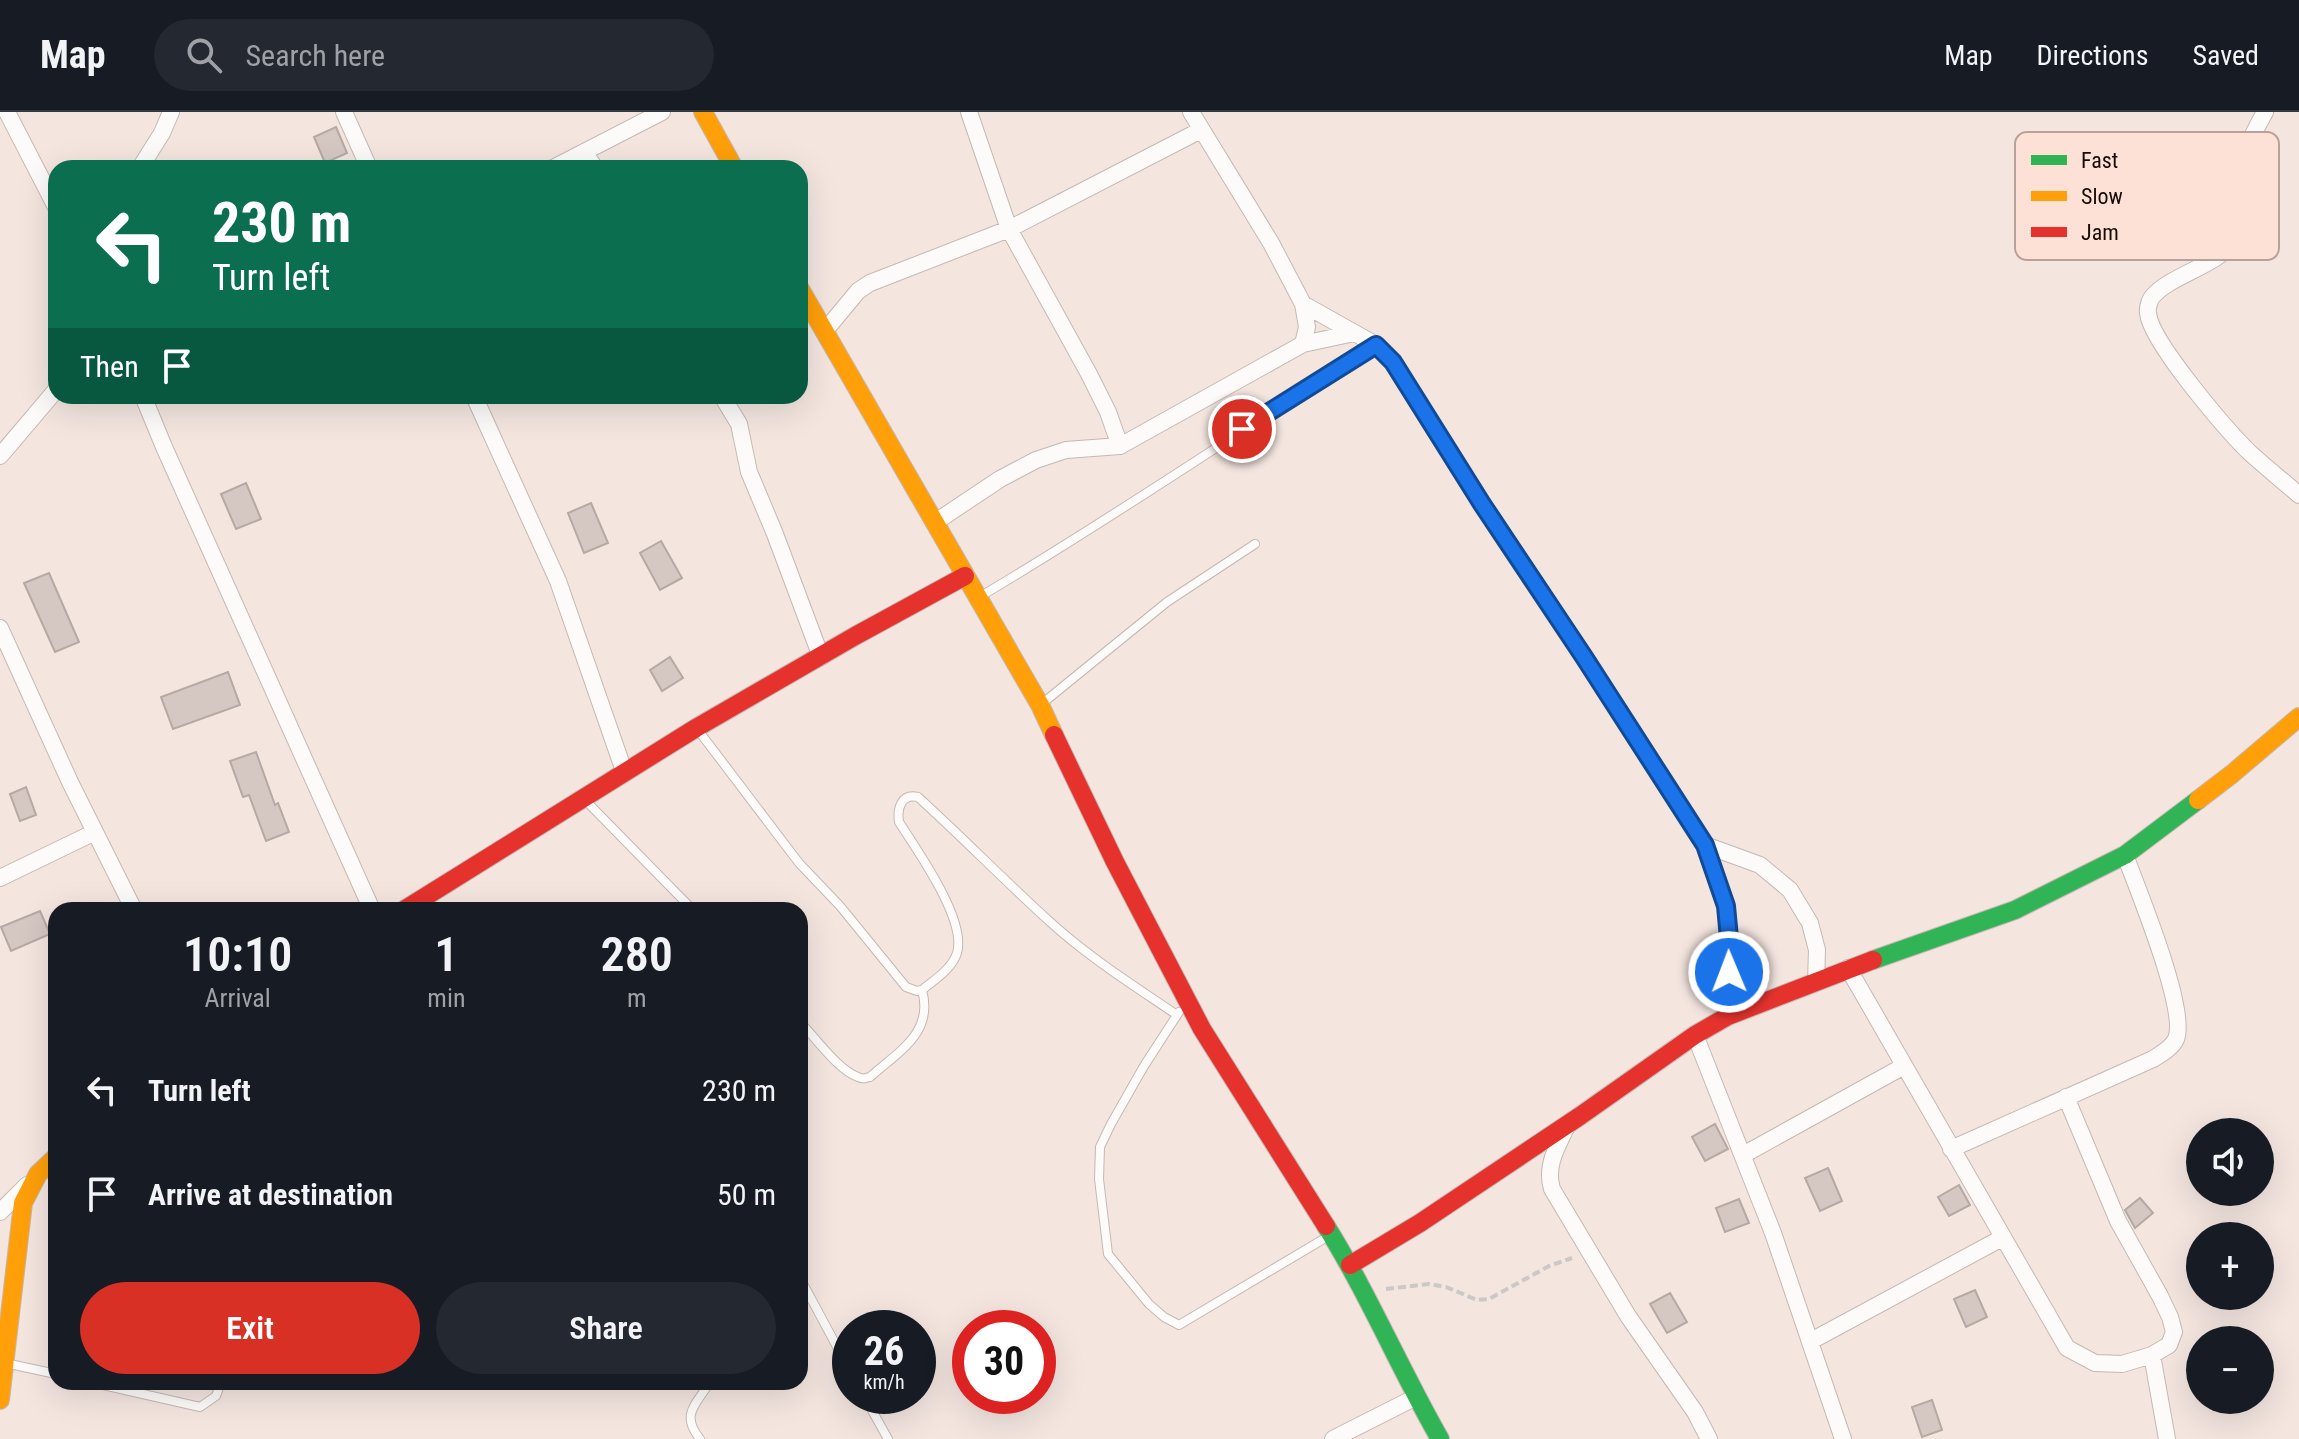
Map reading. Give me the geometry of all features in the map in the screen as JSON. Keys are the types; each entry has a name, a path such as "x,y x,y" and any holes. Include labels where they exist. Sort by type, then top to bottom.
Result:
{"street":[{"path":"7,112 48,191"},
{"path":"145,160 171,112"},
{"path":"344,112 365,160"},
{"path":"568,160 662,112"},
{"path":"703,112 730,160"},
{"path":"969,112 1009,229 1089,374 1108,412 1120,446"},
{"path":"1191,112 1271,243 1303,304 1307,327 1303,344"},
{"path":"2254,132 2265,112"},
{"path":"824,332 858,291 870,283 1009,229 1201,130"},
{"path":"584,152 590,160"},
{"path":"2210,260 2151,297 2147,312 2166,348 2200,397 2247,450 2299,495"},
{"path":"808,303 1040,705 1182,1009 1202,1029 1350,1265 1440,1439"},
{"path":"1303,304 1376,345 1393,362 1705,845 1726,906 1730,949 1728,1016"},
{"path":"934,523 1000,479 1036,460 1066,450 1120,446 1303,344 1354,333"},
{"path":"0,456 48,399"},
{"path":"146,404 368,902"},
{"path":"478,404 558,581 624,771"},
{"path":"727,404 739,424 749,472 821,657"},
{"path":"417,902 696,728 965,576"},
{"path":"0,628 130,902"},
{"path":"1350,1265 1420,1223 1695,1035 1728,1016 1848,968 2015,910 2125,855 2232,774 2299,717"},
{"path":"0,878 95,832"},
{"path":"1705,845 1760,865 1790,890 1810,923 1817,950 1816,982"},
{"path":"1951,1149 2153,1059 2176,1039 2178,1023 2168,974 2125,855"},
{"path":"1848,968 2067,1348 2095,1363 2122,1364 2152,1355 2169,1345 2174,1332 2170,1317 2118,1221 2066,1097"},
{"path":"1695,1035 1743,1155 1843,1439"},
{"path":"1743,1155 1904,1066"},
{"path":"1569,1122 1549,1169 1552,1189 1628,1316 1695,1412 1709,1439"},
{"path":"0,1212 48,1165"},
{"path":"2,1382 23,1203 38,1174"},
{"path":"1811,1341 2002,1238"},
{"path":"2152,1355 2167,1439"},
{"path":"1333,1439 1416,1397"}],"lane":[{"path":"977,598 1376,345"},
{"path":"1040,705 1167,602 1255,544"},
{"path":"696,728 799,863 840,906 906,987 922,990 948,967 957,952 956,929 939,883 899,822 897,811 905,799 912,796 918,797 1049,921 1094,958 1182,1009 1117,1112 1100,1147 1099,1179 1108,1254 1149,1304 1164,1317 1179,1325 1331,1235"},
{"path":"582,798 685,902"},
{"path":"808,1030 845,1069 858,1078 870,1077 919,1031 926,1010 922,990"},
{"path":"808,1293 832,1338"},
{"path":"2,1382 48,1375"},
{"path":"125,1390 200,1407 216,1396 218,1390"},
{"path":"700,1439 689,1421 705,1390"},
{"path":"874,1414 888,1439"}],"path":[{"path":"1365,1294 1429,1284 1446,1287 1477,1300 1489,1299 1549,1266 1589,1253"}],"building":[{"path":"336,127 347,153 324,160 314,137"},
{"path":"246,483 261,519 236,529 221,494"},
{"path":"591,503 608,543 584,553 568,513"},
{"path":"661,541 682,578 660,590 640,553"},
{"path":"49,573 79,642 55,652 24,583"},
{"path":"670,657 683,678 662,691 650,670"},
{"path":"228,672 240,705 173,729 161,697"},
{"path":"256,752 275,805 278,803 289,832 266,841 249,795 243,797 230,761"},
{"path":"26,787 36,815 20,821 10,794"},
{"path":"40,911 48,935 11,951 1,927"},
{"path":"1715,1124 1728,1149 1705,1161 1692,1137"},
{"path":"1828,1168 1842,1201 1820,1211 1805,1178"},
{"path":"1959,1185 1970,1205 1949,1216 1938,1197"},
{"path":"2140,1198 2153,1213 2135,1228 2125,1210"},
{"path":"1739,1199 1749,1223 1725,1232 1716,1208"},
{"path":"1975,1290 1987,1317 1966,1327 1954,1299"},
{"path":"1670,1293 1687,1322 1667,1333 1650,1304"},
{"path":"1932,1400 1942,1430 1922,1437 1912,1407"}],"traffic: fast":[{"path":"1873,960 2015,910 2125,855 2198,800"},
{"path":"1326,1226 1440,1439"}],"traffic: slow":[{"path":"703,112 730,160"},
{"path":"808,303 1040,705 1054,735"},
{"path":"2198,800 2299,717"},
{"path":"0,1400 23,1203 38,1174 48,1165"}],"traffic: jam":[{"path":"417,902 696,728 965,576"},
{"path":"1054,735 1115,862 1202,1029 1326,1226"},
{"path":"1350,1265 1420,1223 1695,1035 1728,1016 1873,960"}],"route":[{"path":"1242,429 1376,345 1393,362 1705,845 1726,906 1729,972"}]}
